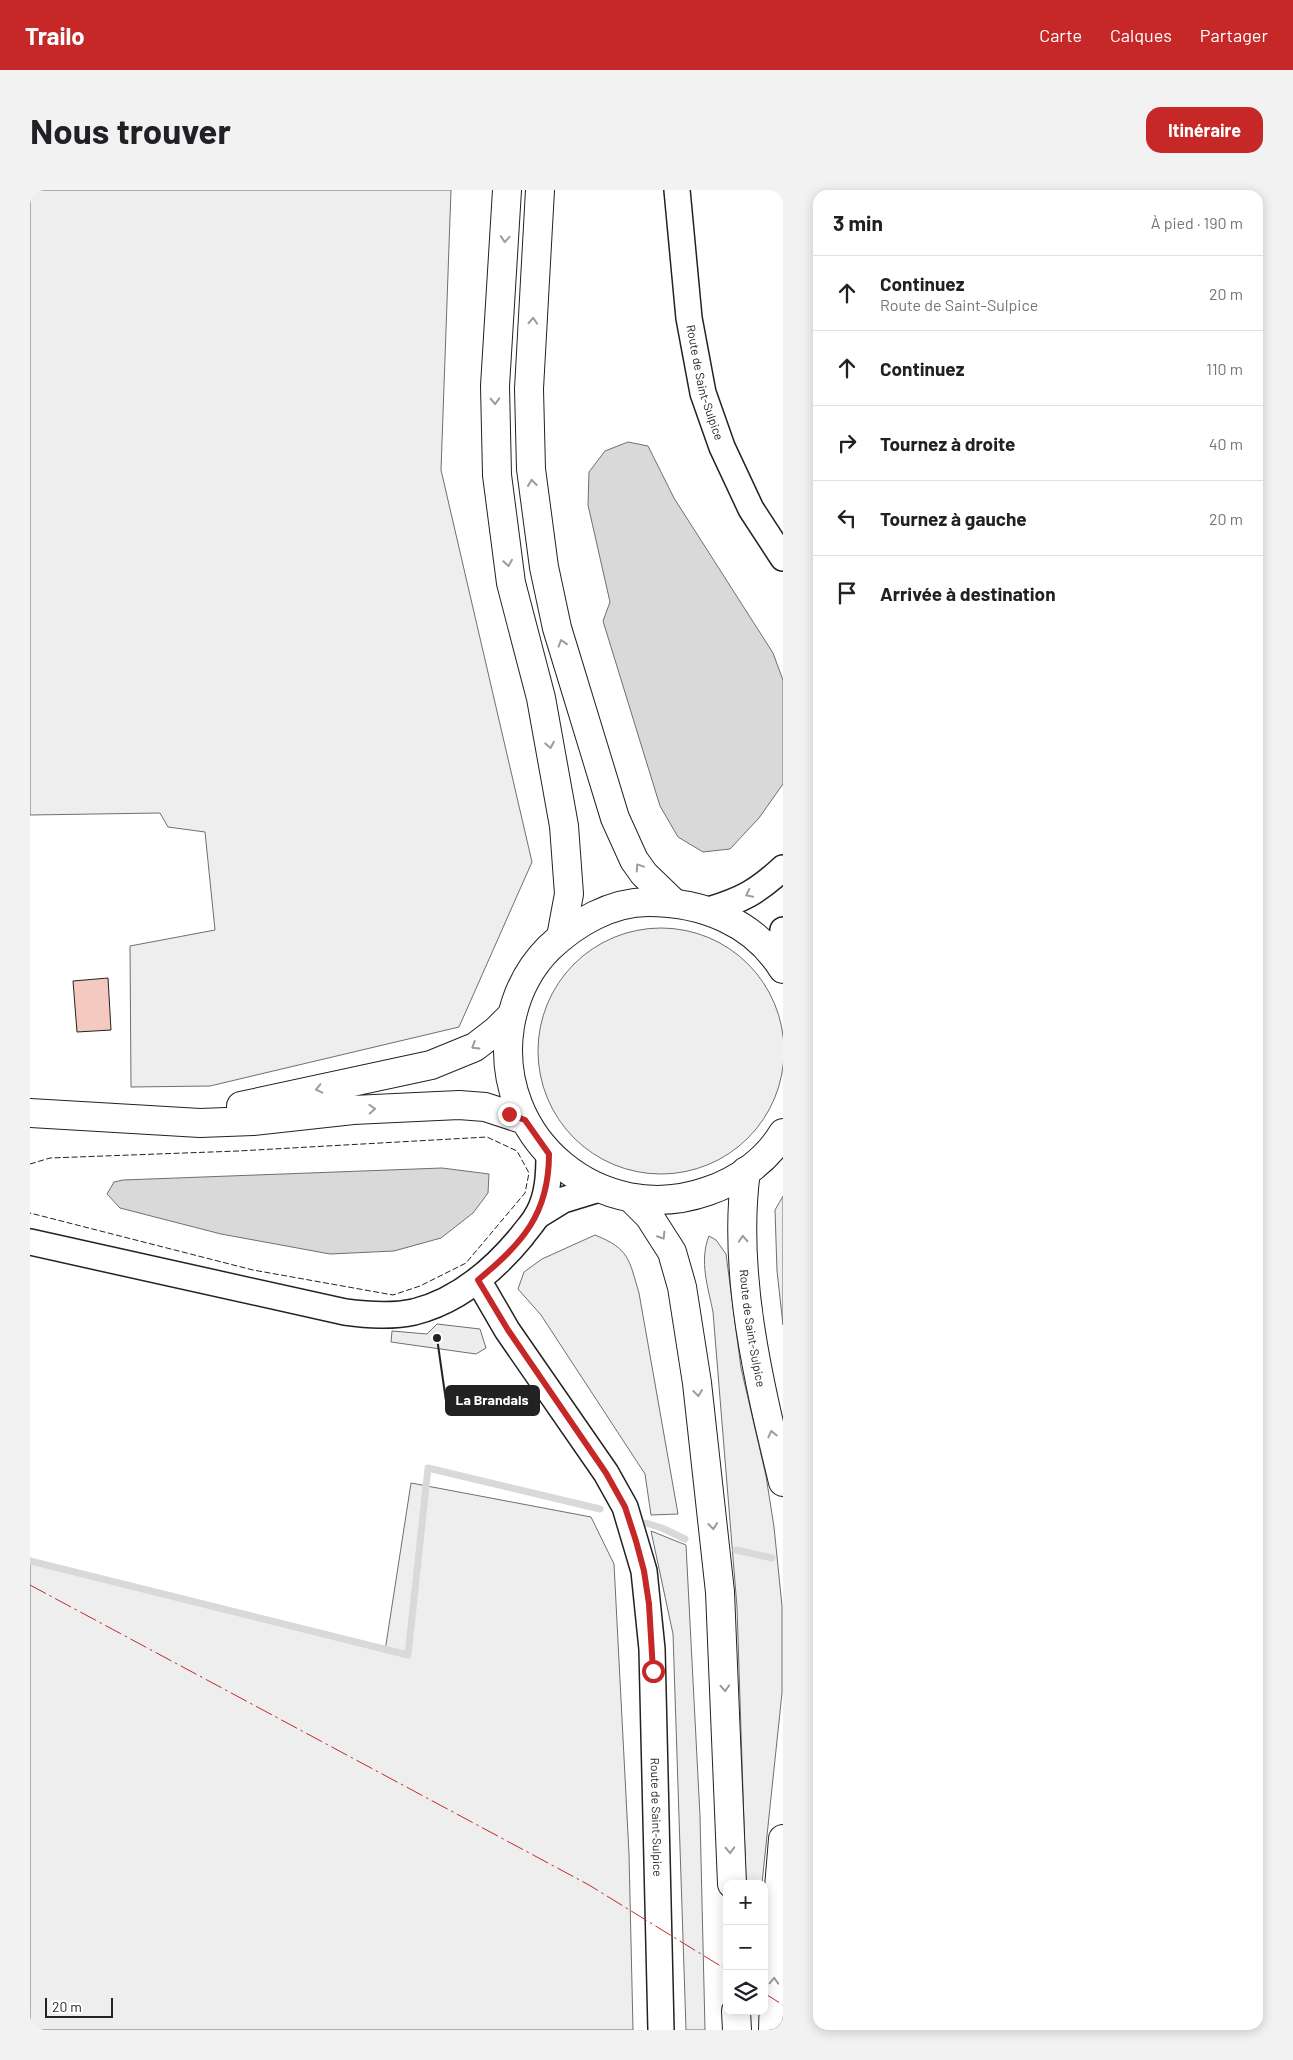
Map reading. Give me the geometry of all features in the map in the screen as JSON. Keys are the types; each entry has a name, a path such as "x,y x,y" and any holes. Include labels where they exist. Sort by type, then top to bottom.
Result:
{"main road":[{"path":"507,190 495,386 497,475 512,583 541,698 564,826 569,894 560,937"},
{"path":"540,190 529,389 531,469 544,567 557,628 615,818 626,846 639,867 673,902"},
{"path":"781,966 748,932 709,910 673,902 642,902 613,908 586,920 560,937 544,953 530,972 512,1014 508,1041 508,1069 514,1095 525,1120 549,1154 572,1174 599,1189 631,1198 661,1201 692,1197 720,1187 746,1171 766,1155 783,1133"},
{"path":"97,1116 200,1111 252,1104 432,1064 475,1047 497,1030 512,1014"},
{"path":"30,1113 200,1123 353,1110 459,1105 485,1107 525,1120"},
{"name":"Route de Saint-Sulpice","path":"746,1171 743,1240 751,1329 766,1410 783,1482"},
{"path":"631,1198 649,1216 672,1252 682,1287 708,1477 720,1592 732,1880"},
{"path":"773,2030 776,1924 783,1839"},
{"path":"736,2015 737,2030"}],"street":[{"name":"Route de Saint-Sulpice","path":"677,190 689,318 703,394 722,447 751,509 783,558"},
{"path":"709,910 731,903 760,889 783,868"},
{"path":"781,966 783,930"},
{"path":"30,1242 289,1301 364,1314 383,1315 421,1310 447,1300 478,1280 497,1264 537,1216 546,1194 549,1154"},
{"path":"537,1216 563,1200 599,1189"},
{"name":"Route de Saint-Sulpice","path":"478,1280 508,1330 606,1473 625,1507 636,1541 649,1604 653,1671 661,2030"}],"shaded area":[{"path":"30,190 451,190 441,470 532,862 459,1027 210,1086 131,1087 130,946 215,930 205,832 168,827 160,813 30,815"},
{"path":"628,442 648,446 674,498 773,653 783,680 783,784 759,818 730,849 703,852 678,837 660,806 603,621 610,602 588,505 589,472 605,451"},
{"path":"661,928 685,930 708,937 729,949 748,964 763,983 775,1004 782,1027 784,1051 782,1075 775,1098 763,1119 748,1138 729,1153 708,1165 685,1172 661,1174 637,1172 614,1165 593,1153 574,1138 559,1119 547,1098 540,1075 538,1051 540,1027 547,1004 559,983 574,964 593,949 614,937 637,930"},
{"path":"442,1168 489,1174 488,1193 473,1213 441,1238 394,1251 330,1254 221,1234 120,1208 107,1194 114,1182 123,1180"},
{"path":"783,1196 783,1325 777,1271 775,1210"},
{"path":"595,1235 607,1240 622,1251 633,1272 639,1293 678,1514 651,1515 645,1474 541,1315 518,1289 524,1272 542,1259"},
{"path":"709,1236 716,1240 726,1254 741,1368 766,1476 774,1527 782,1606 782,1693 762,1880 746,1880 737,1607 713,1312 705,1264 706,1245"},
{"path":"437,1324 480,1329 486,1348 476,1354 391,1342 392,1331 427,1334"},
{"path":"411,1483 591,1517 614,1564 629,1854 633,2030 30,2030 30,1563 385,1651"},
{"path":"651,1531 686,1545 700,1816 705,2030 686,2030 673,1634"}],"building":[{"path":"108,978 111,1030 77,1032 73,981"}],"waterway":[{"path":"30,1561 408,1655 428,1468 600,1509"},
{"path":"646,1523 685,1539"},
{"path":"736,1550 772,1558"}],"fence":[{"path":"30,1164 50,1158 238,1151 487,1137 517,1151 529,1173 525,1193 466,1263 420,1286 393,1295 253,1270 30,1213"}],"power":[{"path":"30,1585 589,1885 723,1968"},
{"path":"768,1996 783,2005"}],"place":[{"name":"La Brandais","path":"437,1338"}],"route":[{"path":"509,1114 525,1120 549,1154 546,1194 537,1216 497,1264 478,1280 508,1330 606,1473 625,1507 644,1571 649,1604 653,1671"}]}
